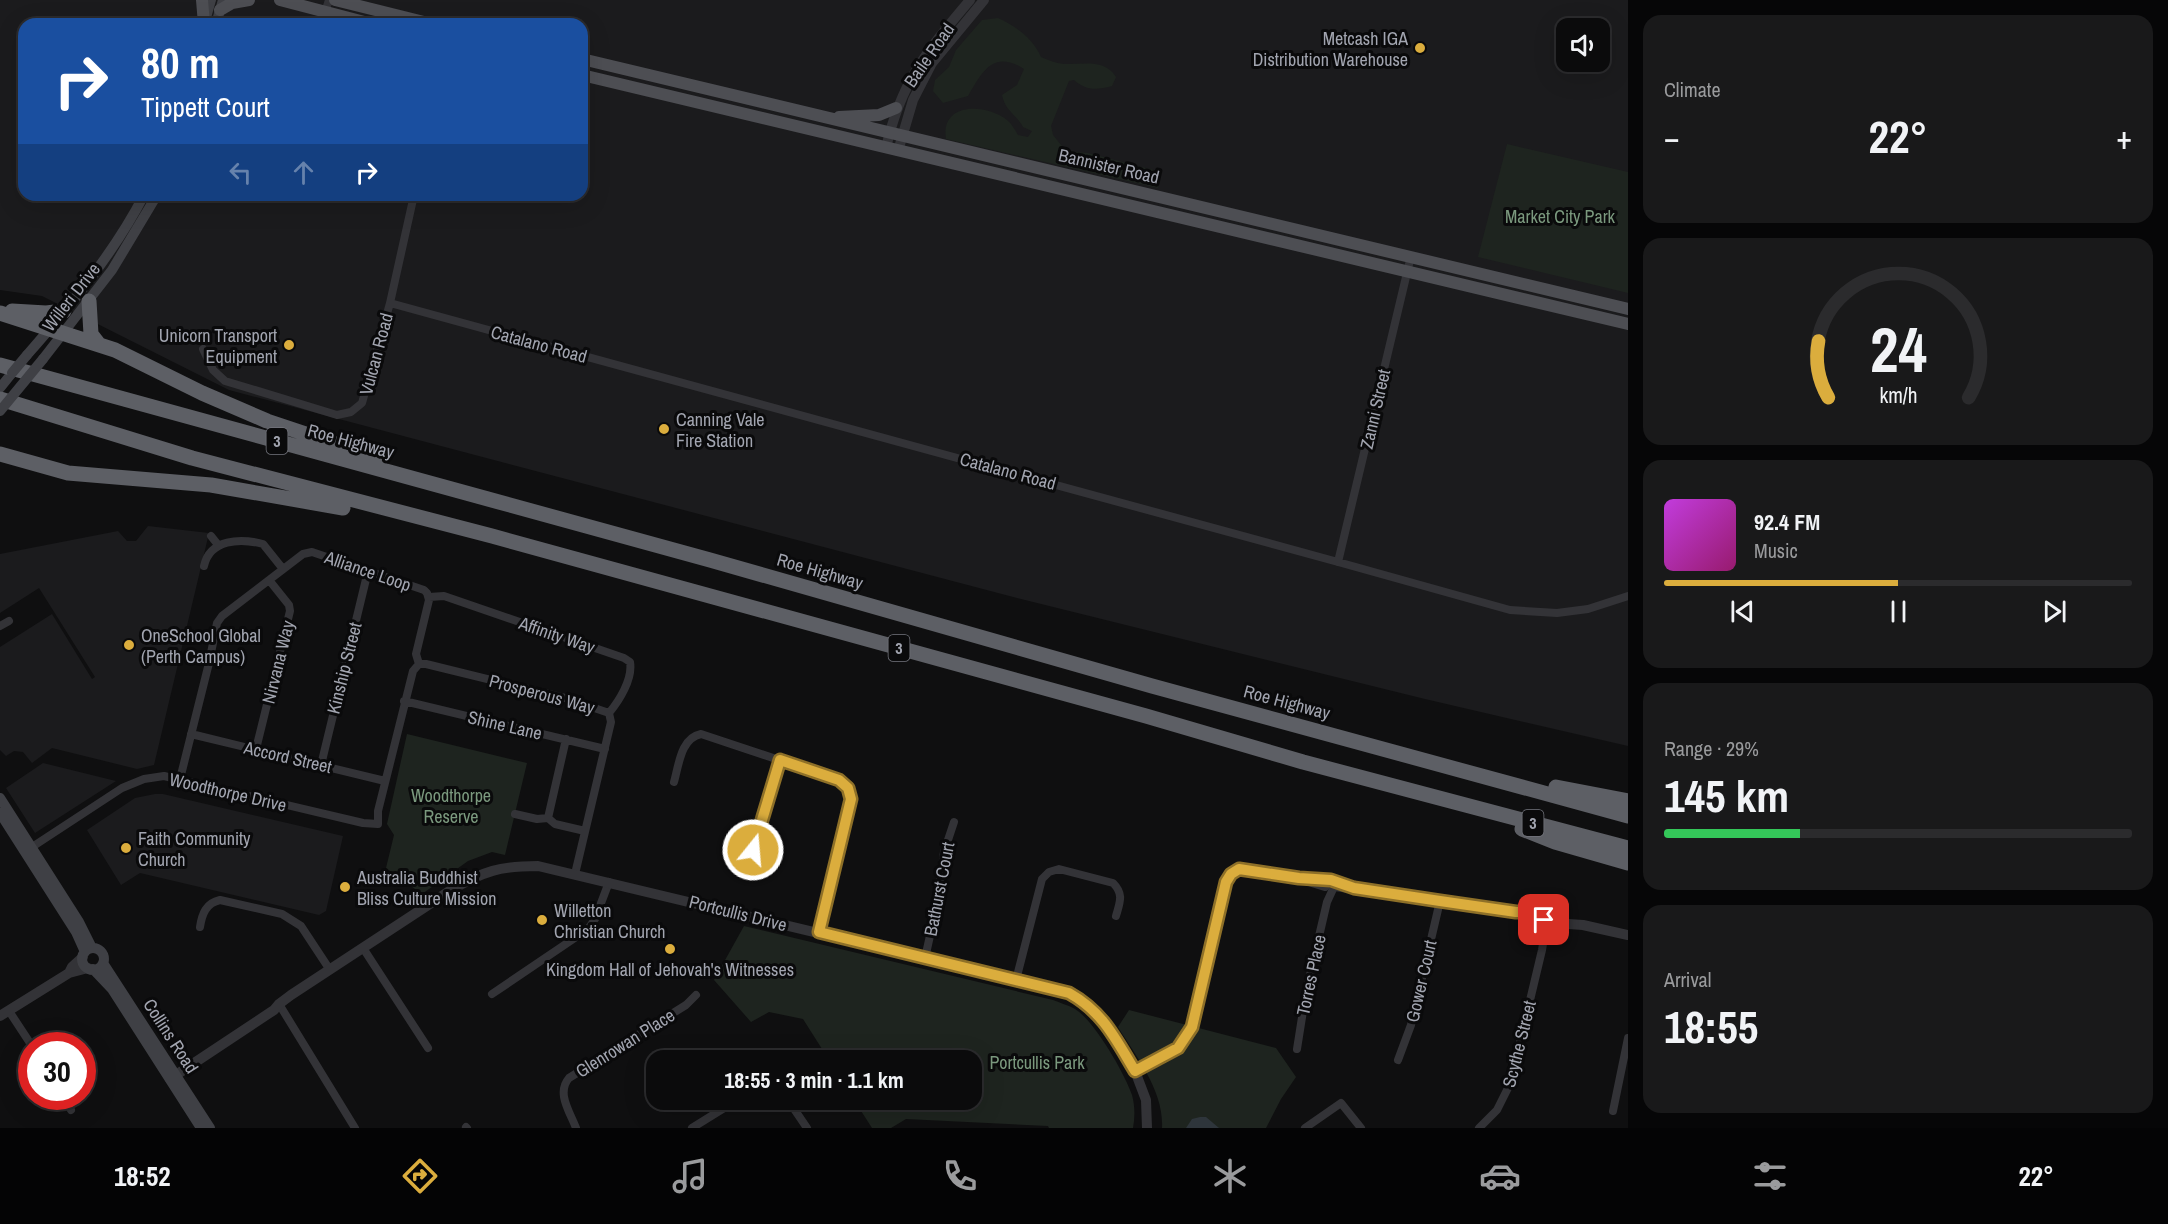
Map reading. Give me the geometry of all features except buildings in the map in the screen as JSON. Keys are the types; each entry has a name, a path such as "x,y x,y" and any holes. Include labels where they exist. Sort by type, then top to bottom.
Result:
{"highway":[{"path":"89,300 91,334 98,344"},
{"path":"0,311 23,313 64,311"},
{"path":"0,311 98,344 267,421 554,517"},
{"name":"Roe Highway","path":"0,365 554,517 1141,683 1628,816"},
{"name":"3","path":"0,399 213,464 492,536 1437,798 1628,848"},
{"path":"0,454 68,473 211,485 342,507 422,527 492,536"},
{"path":"0,459 21,461"},
{"path":"1473,773 1628,801"},
{"path":"1437,798 1555,842 1628,863"}],"main road":[{"path":"202,0 204,18"},
{"path":"206,18 211,0"},
{"path":"221,5 249,0"},
{"path":"280,0 348,18"},
{"path":"335,0 408,18"},
{"name":"Bannister Road","path":"588,60 1628,309"},
{"name":"Bannister Road","path":"588,76 1628,324"},
{"path":"826,118 879,115 896,108"},
{"name":"Willeri Drive","path":"0,411 43,359 64,311 118,239 140,201"},
{"name":"Willeri Drive","path":"0,388 27,355 89,300 112,270 153,201"},
{"name":"Collins Road","path":"0,798 87,952 84,963 112,989 210,1128"},
{"name":"Collins Road","path":"0,813 28,850"},
{"name":"Collins Road","path":"87,952 101,952 104,958 103,963 201,1128"},
{"path":"91,969 100,967 103,963"}],"street":[{"path":"325,12 329,0"},
{"name":"Baile Road","path":"892,150 889,134 896,108 921,59 970,0"},
{"name":"Baile Road","path":"892,150 903,136 913,100 932,63 984,0"},
{"name":"Vulcan Road","path":"203,349 213,370 225,381 337,415 351,412 362,403 390,303 413,201"},
{"name":"Zanni Street","path":"1338,562 1411,256"},
{"name":"Catalano Road","path":"390,303 1510,610 1557,613 1588,609 1628,596"},
{"path":"211,536 219,546"},
{"path":"204,566 206,559 219,546 234,540 263,544 283,569"},
{"name":"Alliance Loop","path":"180,779 217,623 222,616 308,552 424,590 429,597 416,654 419,664 412,670 378,811 378,824"},
{"name":"Kinship Street","path":"321,765 368,571"},
{"name":"Nirvana Way","path":"256,749 290,611 289,604 269,580"},
{"name":"Affinity Way","path":"429,597 444,596 624,658 630,662 629,679 609,713"},
{"path":"0,626 9,621"},
{"name":"Prosperous Way","path":"419,664 426,663 565,698 609,713 611,722 575,874"},
{"name":"Shine Lane","path":"404,702 605,749"},
{"name":"Accord Street","path":"191,734 385,781"},
{"path":"674,782 686,742 695,735 707,735 839,780 848,788 851,799 819,932"},
{"path":"548,818 566,739"},
{"path":"753,850 780,760"},
{"name":"Woodthorpe Drive","path":"28,850 122,788 144,779 164,776 363,823 378,824"},
{"path":"515,814 537,819 548,818 555,824 585,831"},
{"name":"Bathurst Court","path":"925,958 936,909 944,852 954,822"},
{"name":"Portcullis Drive","path":"171,1074 271,1005 279,1004 477,875 512,866 538,866 1069,993 1087,1003 1100,1016 1135,1071 1146,1100 1146,1128"},
{"path":"1016,980 1042,879 1049,872 1059,869 1113,883 1119,889 1122,898 1116,916"},
{"path":"1135,1071 1178,1048 1192,1027 1226,882 1231,874 1239,869 1299,878 1330,886 1516,912 1549,922 1571,920 1628,935"},
{"path":"492,994 588,929 595,919 609,882"},
{"name":"Torres Place","path":"1297,1049 1306,992 1330,886"},
{"path":"200,927 205,909 220,900 282,914 301,926 330,970"},
{"name":"Gower Court","path":"1398,1060 1411,1025 1440,901"},
{"name":"Scythe Street","path":"1479,1128 1497,1110 1510,1084 1549,922"},
{"path":"363,948 428,1048"},
{"path":"69,973 87,952"},
{"path":"21,1032 5,1013 69,973 91,969"},
{"name":"Glenrowan Place","path":"576,1128 562,1092 569,1078 686,1005 696,995"},
{"path":"279,1004 355,1128"},
{"path":"1613,1111 1628,1038"},
{"path":"1305,1128 1341,1103 1361,1128"},
{"path":"692,1128 721,1110"},
{"path":"795,1110 807,1128"}],"shaded area":[{"path":"0,0 1628,0 1628,746 1425,699 1017,598 229,390 42,296 0,290"},
{"name":"OneSchool Global (Perth Campus)","path":"148,526 209,533 154,765 137,769 52,748 32,763 23,752 14,751 6,756 0,750 0,647 52,614 92,679 95,677 39,588 0,613 0,554 118,531 127,541 136,541"},
{"path":"43,763 116,781 35,833 6,788"},
{"path":"155,794 343,836 326,911 319,915 140,873 121,885 87,830 135,798"},
{"path":"1206,1117 1219,1128 1186,1128 1192,1119"}],"green space":[{"path":"998,18 1023,34 1041,57 1064,64 1099,65 1111,71 1116,77 1112,86 1092,89 1074,80 1069,81 1051,126 1053,135 1066,151 1088,153 1161,172 1158,188 946,139 946,127 950,118 966,109 998,114 1009,122 1018,135 1028,137 1032,131 1023,127 1003,100 1002,95 1017,85 1024,69 1013,63 996,62 990,66 978,79 968,96 943,103 933,91 935,80 949,67 956,50 982,20"},
{"name":"Market City Park","path":"1507,144 1628,172 1628,293 1478,257"},
{"name":"Woodthorpe Reserve","path":"407,734 527,763 505,855 492,852 468,861 422,894 386,868 394,835 387,824"},
{"name":"Portcullis Park","path":"744,926 1053,1000 1083,1015 1108,1048 1123,1074 1133,1099 1133,1128 1049,1128 1048,1126 906,1119 891,1128 872,1128 860,1110 982,1110 982,1050 823,1050 803,1019 769,1012 751,1022 714,980"},
{"path":"1129,1010 1276,1048 1296,1077 1266,1128 1162,1128 1159,1101 1154,1088 1118,1027"}],"place":[{"name":"Metcash IGA Distribution Warehouse","path":"1420,48"},
{"name":"Unicorn Transport Equipment","path":"289,345"},
{"name":"Canning Vale Fire Station","path":"664,429"},
{"name":"OneSchool Global (Perth Campus)","path":"129,645"},
{"name":"Faith Community Church","path":"126,848"},
{"name":"Australia Buddhist Bliss Culture Mission","path":"345,887"},
{"name":"Willetton Christian Church","path":"542,920"},
{"name":"Kingdom Hall of Jehovah's Witnesses","path":"670,949"}],"route":[{"path":"753,850 780,760 839,780 848,788 851,799 819,932 1069,993 1087,1003 1100,1016 1135,1071 1178,1048 1192,1027 1226,882 1231,874 1239,869 1299,878 1331,880 1354,888 1516,912 1537,912 1547,917 1544,920"}]}
